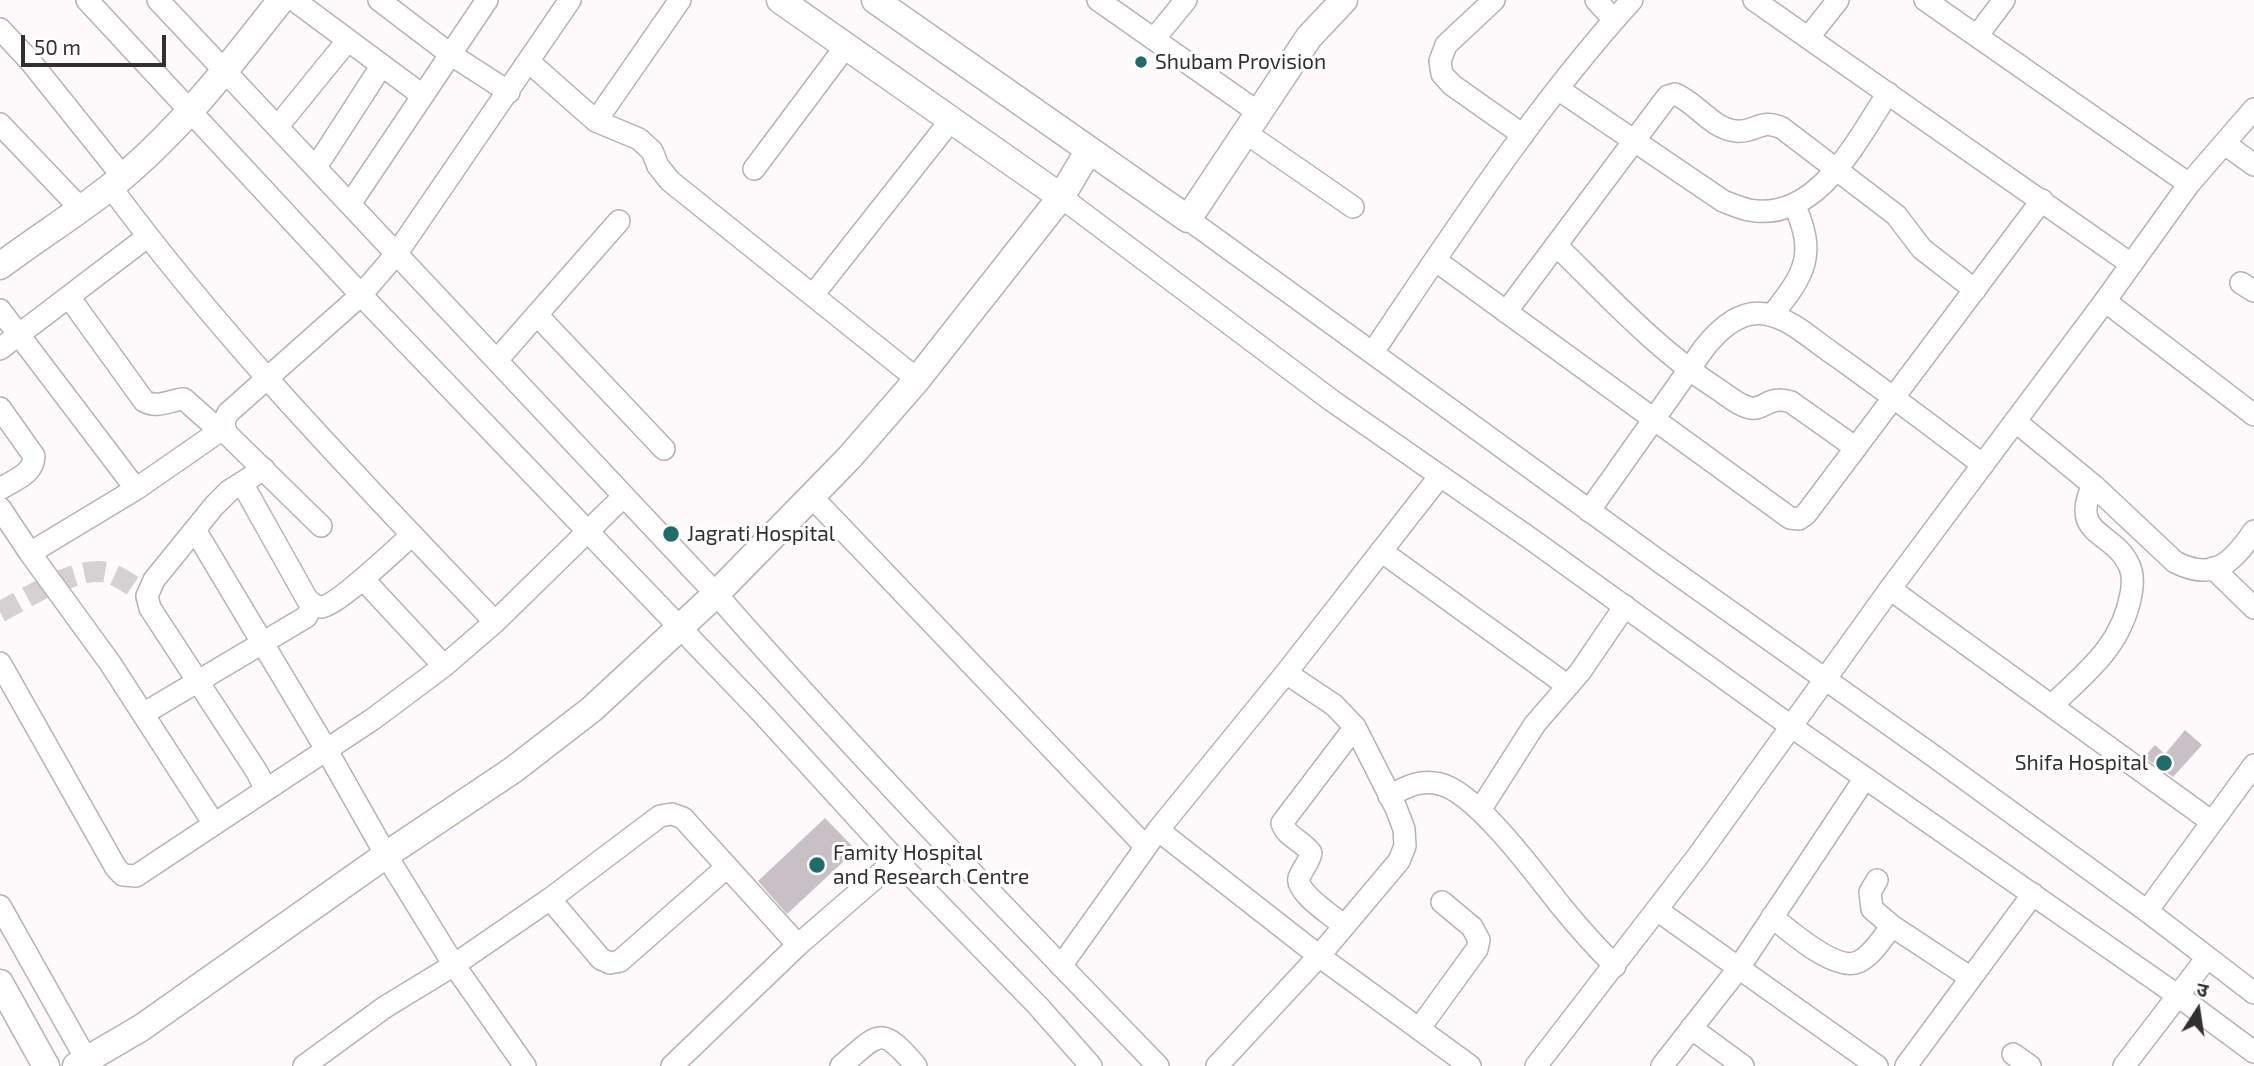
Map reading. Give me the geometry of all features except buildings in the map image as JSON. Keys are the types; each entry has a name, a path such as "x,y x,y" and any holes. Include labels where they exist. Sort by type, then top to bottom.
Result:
{"street":[{"path":"87,0 361,295 681,627 896,860 1039,1007 1091,1066"},
{"path":"158,0 716,594 803,693 1158,1066"},
{"path":"0,266 117,181 189,111 226,70 281,0"},
{"path":"294,0 422,94"},
{"path":"379,0 450,54 509,92"},
{"path":"350,204 487,0"},
{"path":"30,553 136,489 222,430 228,413 361,295 397,253 570,0"},
{"path":"596,121 680,0"},
{"path":"780,0 1060,197 1331,400 1792,727 2177,995 2254,1052"},
{"path":"1098,0 1154,40 1353,207"},
{"path":"1154,40 1186,0"},
{"path":"1188,219 1309,37 1344,0"},
{"path":"1494,0 1446,45 1440,61 1442,74 1452,85 1523,135"},
{"path":"1596,0 1614,20"},
{"path":"1373,352 1523,135 1632,0"},
{"path":"1754,0 2131,264"},
{"path":"1808,38 1838,0"},
{"path":"1925,0 2189,184"},
{"path":"1978,36 2004,0"},
{"path":"885,3 1373,352 1589,511 1826,678 2147,911 2254,993"},
{"path":"0,29 30,61 117,181 147,237 268,379 495,622"},
{"path":"278,126 348,40"},
{"path":"754,169 846,47"},
{"path":"529,62 596,121 639,139 652,151 658,166 670,181 917,379"},
{"path":"316,167 382,65"},
{"path":"1558,89 1723,201 1749,210 1773,211 1794,204 1817,190 1838,169 1888,93"},
{"path":"1506,313 1632,141 1668,96 1675,94 1727,129 1748,130 1770,122 1782,128 1896,215 1922,249 1975,290"},
{"path":"1536,1066 1657,910 2189,184 2254,110"},
{"path":"813,295 951,120"},
{"path":"0,124 80,209"},
{"path":"2225,144 2254,165"},
{"path":"0,906 84,1064 152,1020 386,855 513,770 592,709 681,627 849,458 917,379 1060,197 1089,150"},
{"path":"1435,260 1790,518 1798,519 1807,514 2042,200"},
{"path":"1772,315 1796,285 1804,265 1807,246 1804,227 1794,204"},
{"path":"497,360 619,221"},
{"path":"0,349 147,237"},
{"path":"1556,245 1687,370 1745,407 1760,407 1770,400 1780,398 1791,402 1856,448"},
{"path":"69,297 145,401 151,405 159,405 184,399 222,430 321,526"},
{"path":"2105,301 2254,415"},
{"path":"0,310 136,489"},
{"path":"537,315 664,449"},
{"path":"1589,511 1687,370 1720,329 1744,315 1772,315 1795,327 1895,397 1983,465"},
{"path":"0,408 34,456 30,471 0,489"},
{"path":"2015,421 2092,485 2175,562 2187,568 2213,568 2231,562 2254,531"},
{"path":"264,469 214,506 154,580 148,596 150,608 266,790"},
{"path":"1061,966 1152,839 1440,476"},
{"path":"242,483 313,605 320,607 329,603 363,579 412,535"},
{"path":"2052,705 2101,656 2127,615 2133,585 2129,565 2120,551 2096,534 2087,518 2085,501 2092,485"},
{"path":"810,495 1152,839 1319,956 1469,1066"},
{"path":"0,663 116,868 123,875 135,876 373,719 444,666 495,622 624,496"},
{"path":"0,508 110,663 215,824"},
{"path":"195,530 386,855 454,965 525,1066"},
{"path":"1381,551 1568,686"},
{"path":"2213,568 2254,608"},
{"path":"363,579 444,666"},
{"path":"1890,589 2212,822"},
{"path":"143,713 306,617 313,605"},
{"path":"1480,810 1535,724 1580,672 1625,606"},
{"path":"1217,1066 1319,956 1399,861 1405,846 1404,829 1355,727 1334,705 1286,673"},
{"path":"1343,925 1303,892 1299,879 1311,853 1284,831 1282,823 1355,727"},
{"path":"2147,911 2254,765"},
{"path":"1662,1066 1738,968 1866,778"},
{"path":"1389,796 1409,785 1427,782 1443,785 1480,810 1585,935 1615,966"},
{"path":"304,1066 385,1007 454,965 550,899 660,816 672,814 683,818 798,945"},
{"path":"672,1066 798,945 896,860"},
{"path":"550,899 601,959 610,963 620,961 727,867"},
{"path":"1877,880 1870,892 1872,909 1892,926 1971,978"},
{"path":"1906,1066 2033,894"},
{"path":"1419,1030 1477,948 1479,940 1472,927 1442,902"},
{"path":"1657,910 1877,1066"},
{"path":"1772,917 1829,958 1843,963 1856,963 1865,958 1892,926"},
{"path":"2124,1066 2206,958"},
{"path":"0,983 46,1066"},
{"path":"1692,1028 1743,1066"},
{"path":"841,1066 873,1039 883,1037 895,1042 916,1066"}],"tunnel":[{"path":"0,612 38,591 83,573 109,573 147,596"}],"place":[{"name":"Shubam Provision","path":"1141,62"},
{"name":"Jagrati Hospital","path":"671,534"},
{"name":"Shifa Hospital","path":"2164,763"},
{"name":"Famity Hospital and Research Centre","path":"817,865"}]}
